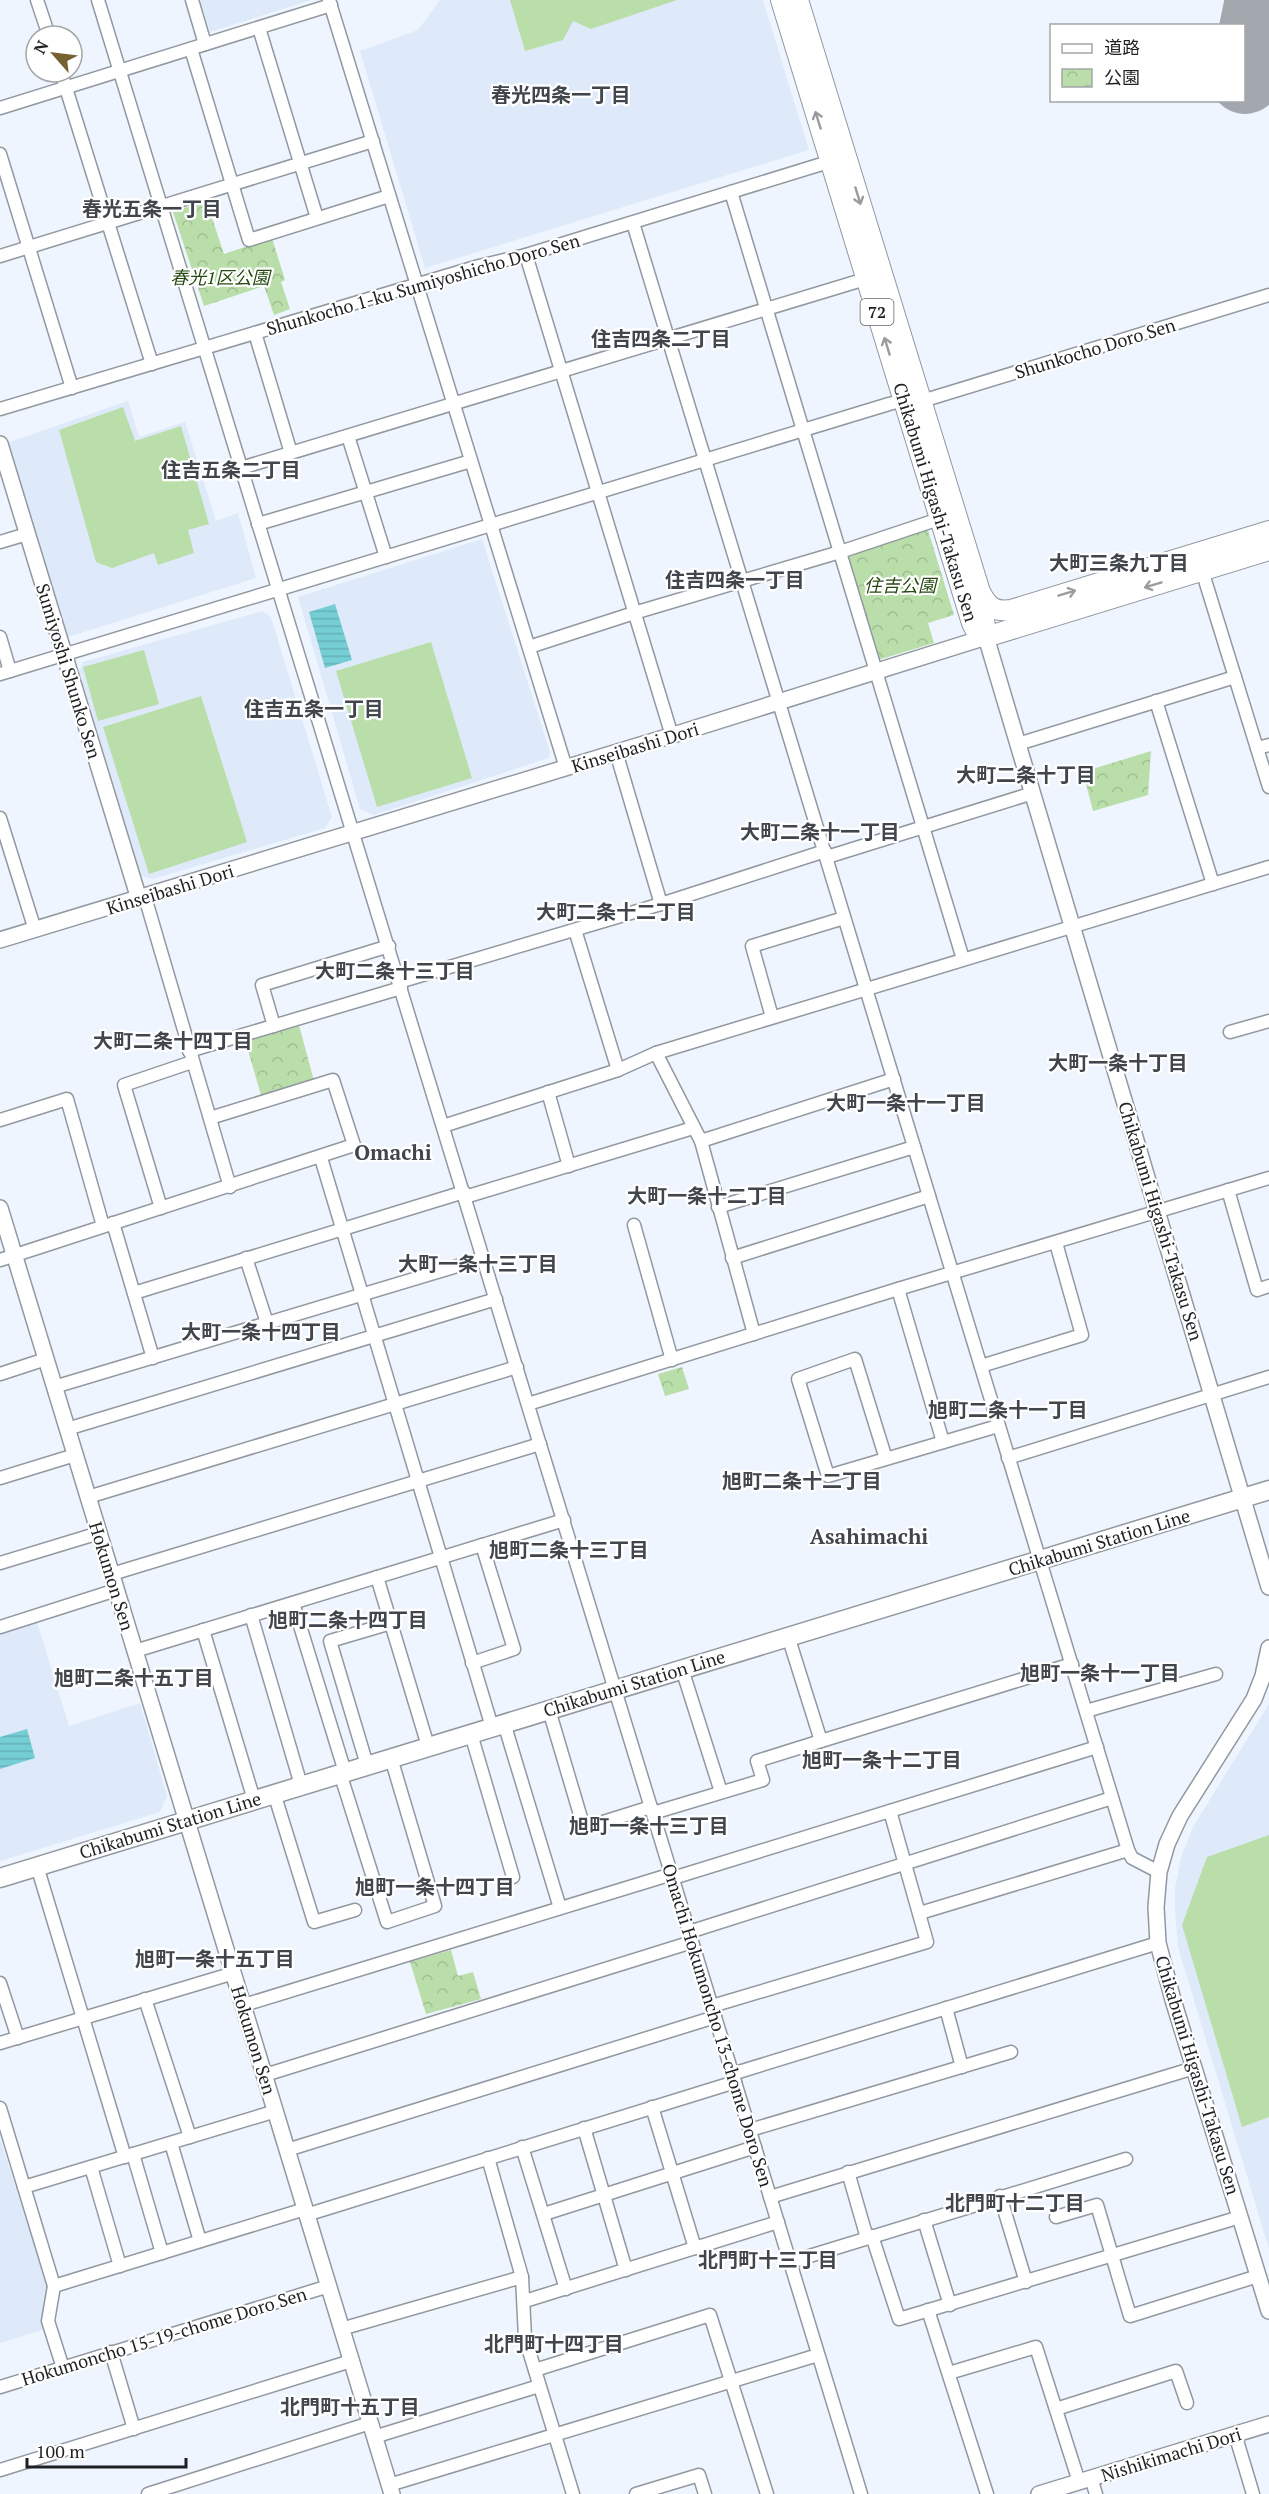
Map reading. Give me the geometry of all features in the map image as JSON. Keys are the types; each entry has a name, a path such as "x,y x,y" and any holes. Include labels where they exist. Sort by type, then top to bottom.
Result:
{"main road":[{"name":"Chikabumi Higashi-Takasu Sen","path":"781,0 838,160 875,277 948,516 972,623 977,633 986,637"},
{"name":"Chikabumi Higashi-Takasu Sen","path":"798,0 838,160"},
{"name":"Chikabumi Higashi-Takasu Sen","path":"948,516 980,592"},
{"name":"Kinseibashi Dori","path":"986,637 1200,562 1269,531"},
{"name":"Kinseibashi Dori","path":"1011,610 1200,562 1269,550"},
{"name":"72","path":"980,592 987,605 999,612 1011,610"},
{"name":"72","path":"980,592 986,637"},
{"path":"986,637 1011,610"},
{"name":"Chikabumi Station Line","path":"0,1878 1269,1490"}],"street":[{"path":"37,0 45,24"},
{"name":"Omachi Hokumoncho 13-chome Doro Sen","path":"98,0 861,2494"},
{"path":"192,0 205,44"},
{"path":"0,108 259,28 330,3 566,768"},
{"path":"259,28 317,218"},
{"path":"191,49 249,240 389,196"},
{"path":"65,84 153,364"},
{"path":"0,256 373,141"},
{"path":"0,154 72,388"},
{"name":"Shunkocho 1-ku Sumiyoshicho Doro Sen","path":"0,409 416,285 526,255 838,160"},
{"path":"731,192 963,959"},
{"path":"633,223 666,339 777,703 826,854 1128,1850 1132,1858 1159,1872"},
{"path":"526,255 672,736"},
{"path":"241,468 875,277"},
{"name":"Shunkocho Doro Sen","path":"5,673 803,430 913,401 1269,295"},
{"path":"255,333 291,453"},
{"path":"348,436 386,557"},
{"name":"Sumiyoshi Shunko Sen","path":"0,444 142,898"},
{"path":"258,524 471,460"},
{"path":"529,647 634,613 840,552 948,516"},
{"path":"0,542 27,534"},
{"path":"1200,562 1236,677 1263,747 1269,787"},
{"path":"0,637 5,673"},
{"name":"Kinseibashi Dori","path":"0,940 672,736 986,637"},
{"name":"Chikabumi Higashi-Takasu Sen","path":"986,637 1269,1587"},
{"path":"1018,744 1236,677"},
{"path":"1156,701 1213,884"},
{"path":"616,752 661,904"},
{"path":"161,1208 124,1085 274,1026 400,985 575,930 826,854 923,828 1033,793"},
{"path":"0,818 34,930"},
{"path":"443,1126 618,1070 656,1053 1269,867"},
{"path":"142,898 230,1187"},
{"path":"772,1017 752,946 844,918"},
{"path":"575,930 618,1070"},
{"path":"274,1026 262,985 388,946"},
{"path":"1230,1032 1269,1021"},
{"path":"656,1053 701,1141 754,1334"},
{"path":"701,1141 894,1079"},
{"path":"7,1257 321,1158 354,1145 333,1080 210,1118"},
{"path":"548,1092 569,1166"},
{"path":"0,1120 67,1099 108,1224 134,1293 153,1358"},
{"path":"134,1293 342,1229 569,1166 693,1128"},
{"path":"718,1207 914,1147"},
{"path":"321,1158 472,1663 498,1725 560,1908"},
{"path":"528,1404 952,1272 1269,1178"},
{"path":"1228,1190 1257,1290 1269,1287"},
{"path":"732,1258 929,1196"},
{"name":"Hokumon Sen","path":"0,1208 7,1257 46,1359 234,1972 390,2492"},
{"path":"634,1225 672,1360"},
{"path":"981,1366 1082,1335 1056,1243"},
{"path":"246,1258 267,1323"},
{"path":"54,1387 484,1258"},
{"path":"898,1289 943,1442"},
{"path":"67,1429 496,1299"},
{"path":"0,1374 46,1359"},
{"path":"886,1459 855,1359 798,1379 828,1476 886,1459 943,1442 998,1426"},
{"path":"88,1497 517,1367"},
{"path":"1008,1458 1269,1377"},
{"path":"112,1574 540,1444"},
{"path":"0,1478 75,1455"},
{"path":"135,1651 564,1520"},
{"path":"0,1563 99,1533"},
{"path":"472,1663 514,1649 482,1545"},
{"path":"377,1577 428,1746"},
{"path":"0,1627 116,1590"},
{"path":"293,1603 387,1922 435,1906 391,1758"},
{"path":"251,1616 301,1785"},
{"path":"367,1765 330,1641 391,1623"},
{"path":"203,1630 254,1800"},
{"path":"788,1636 821,1741"},
{"name":"Chikabumi Higashi-Takasu Sen","path":"1269,1648 1263,1676 1254,1699 1180,1816 1167,1844 1159,1872 1156,1907 1158,1943 1269,2311"},
{"path":"549,1710 584,1828 763,1780 757,1761 1072,1664"},
{"path":"682,1669 721,1792"},
{"path":"1086,1711 1216,1674"},
{"path":"471,1734 513,1877"},
{"path":"244,2005 1097,1747"},
{"path":"274,1794 314,1922 355,1910"},
{"path":"265,2075 691,1937 905,1863 1112,1798"},
{"path":"287,2150 927,1942 890,1811"},
{"path":"920,1913 1128,1850"},
{"path":"37,1866 82,2018 162,2253"},
{"path":"54,2286 200,2241 488,2158 652,2107 946,2008 1158,1943"},
{"path":"0,2043 234,1972"},
{"path":"0,1983 18,2038"},
{"path":"145,1999 190,2137"},
{"path":"946,2008 962,2067"},
{"path":"750,2130 1011,2052"},
{"path":"770,2197 1194,2068"},
{"path":"652,2107 695,2247"},
{"path":"0,2108 54,2286 48,2321 63,2368"},
{"path":"24,2187 276,2111"},
{"path":"584,2128 626,2270"},
{"path":"171,2142 200,2241"},
{"path":"544,2214 755,2146"},
{"path":"522,2147 566,2289"},
{"path":"488,2158 522,2277 525,2301 525,2338 573,2494"},
{"path":"790,2262 1126,2159"},
{"path":"91,2167 120,2266"},
{"path":"848,2172 899,2319 1240,2217"},
{"path":"1000,2196 1026,2282"},
{"path":"1056,2217 1097,2205 1130,2316 1258,2276"},
{"path":"924,2220 950,2304"},
{"path":"525,2301 778,2222"},
{"path":"341,2329 522,2277"},
{"name":"Hokumoncho 15-19-chome Doro Sen","path":"0,2386 329,2286"},
{"path":"928,2310 987,2494"},
{"path":"535,2370 710,2315 767,2494"},
{"path":"950,2373 1036,2347 1056,2409 1085,2480 1096,2494"},
{"path":"111,2352 134,2429"},
{"path":"390,2492 555,2435 818,2355"},
{"path":"0,2470 351,2361"},
{"path":"1056,2409 1176,2371 1187,2403"},
{"path":"148,2494 372,2430 539,2386"},
{"name":"Nishikimachi Dori","path":"1042,2494 1269,2424"},
{"path":"1235,2434 1253,2494"},
{"path":"636,2494 699,2475 705,2494"}],"shaded area":[{"path":"200,0 311,0 210,32"},
{"path":"440,0 763,0 809,150 425,268 360,51 418,30"},
{"path":"128,401 139,437 185,422 216,521 238,513 256,578 68,637 7,443"},
{"path":"482,539 550,752 549,758 374,815 360,809 298,597"},
{"path":"262,611 271,617 332,817 325,828 153,879 141,876 79,670 83,662"},
{"path":"37,1622 69,1726 140,1703 167,1796 160,1812 0,1861 0,1634"},
{"path":"1269,1704 1269,2249 1178,1947 1175,1888 1181,1858 1193,1827"},
{"path":"0,2139 49,2288 46,2329 0,2343"}],"green space":[{"path":"510,0 677,0 591,29 573,21 563,40 525,51"},
{"name":"春光1区公園","path":"206,200 224,254 272,238 285,280 281,282 290,309 274,315 264,286 204,306 173,212"},
{"path":"123,407 135,441 181,426 209,524 188,530 194,553 158,565 154,553 112,568 96,562 59,430"},
{"name":"住吉公園","path":"928,530 954,615 928,623 934,643 878,660 847,555"},
{"path":"431,642 472,778 377,807 336,671"},
{"path":"144,650 159,704 98,721 83,667"},
{"path":"201,696 247,842 149,874 103,727"},
{"path":"1151,751 1148,795 1093,811 1083,772"},
{"path":"299,1025 314,1081 261,1095 245,1040"},
{"path":"682,1367 689,1389 665,1396 658,1374"},
{"path":"1269,1835 1269,2117 1242,2127 1182,1925 1207,1857"},
{"path":"451,1950 458,1976 473,1972 481,1999 426,2014 410,1962"}],"water":[{"path":"335,604 352,660 325,668 309,612"},
{"path":"27,1729 35,1758 0,1769 0,1737"}],"runway":[{"path":"1245,78 1261,0"}],"district":[{"name":"春光四条一丁目","path":"561,94"},
{"name":"春光五条一丁目","path":"152,208"},
{"name":"住吉四条二丁目","path":"661,338"},
{"name":"住吉五条二丁目","path":"231,469"},
{"name":"大町三条九丁目","path":"1119,562"},
{"name":"住吉四条一丁目","path":"735,579"},
{"name":"住吉五条一丁目","path":"314,708"},
{"name":"大町二条十丁目","path":"1026,774"},
{"name":"大町二条十一丁目","path":"820,831"},
{"name":"大町二条十二丁目","path":"616,911"},
{"name":"大町二条十三丁目","path":"395,970"},
{"name":"大町二条十四丁目","path":"173,1040"},
{"name":"大町一条十丁目","path":"1118,1062"},
{"name":"大町一条十一丁目","path":"906,1102"},
{"name":"Omachi","path":"393,1152"},
{"name":"大町一条十二丁目","path":"707,1195"},
{"name":"大町一条十三丁目","path":"478,1263"},
{"name":"大町一条十四丁目","path":"261,1331"},
{"name":"旭町二条十一丁目","path":"1008,1409"},
{"name":"旭町二条十二丁目","path":"802,1480"},
{"name":"Asahimachi","path":"869,1536"},
{"name":"旭町二条十三丁目","path":"569,1549"},
{"name":"旭町二条十四丁目","path":"348,1619"},
{"name":"旭町一条十一丁目","path":"1100,1672"},
{"name":"旭町二条十五丁目","path":"134,1677"},
{"name":"旭町一条十二丁目","path":"882,1759"},
{"name":"旭町一条十三丁目","path":"649,1825"},
{"name":"旭町一条十四丁目","path":"435,1886"},
{"name":"旭町一条十五丁目","path":"215,1958"},
{"name":"北門町十二丁目","path":"1015,2202"},
{"name":"北門町十三丁目","path":"768,2259"},
{"name":"北門町十四丁目","path":"554,2343"},
{"name":"北門町十五丁目","path":"350,2406"}]}
